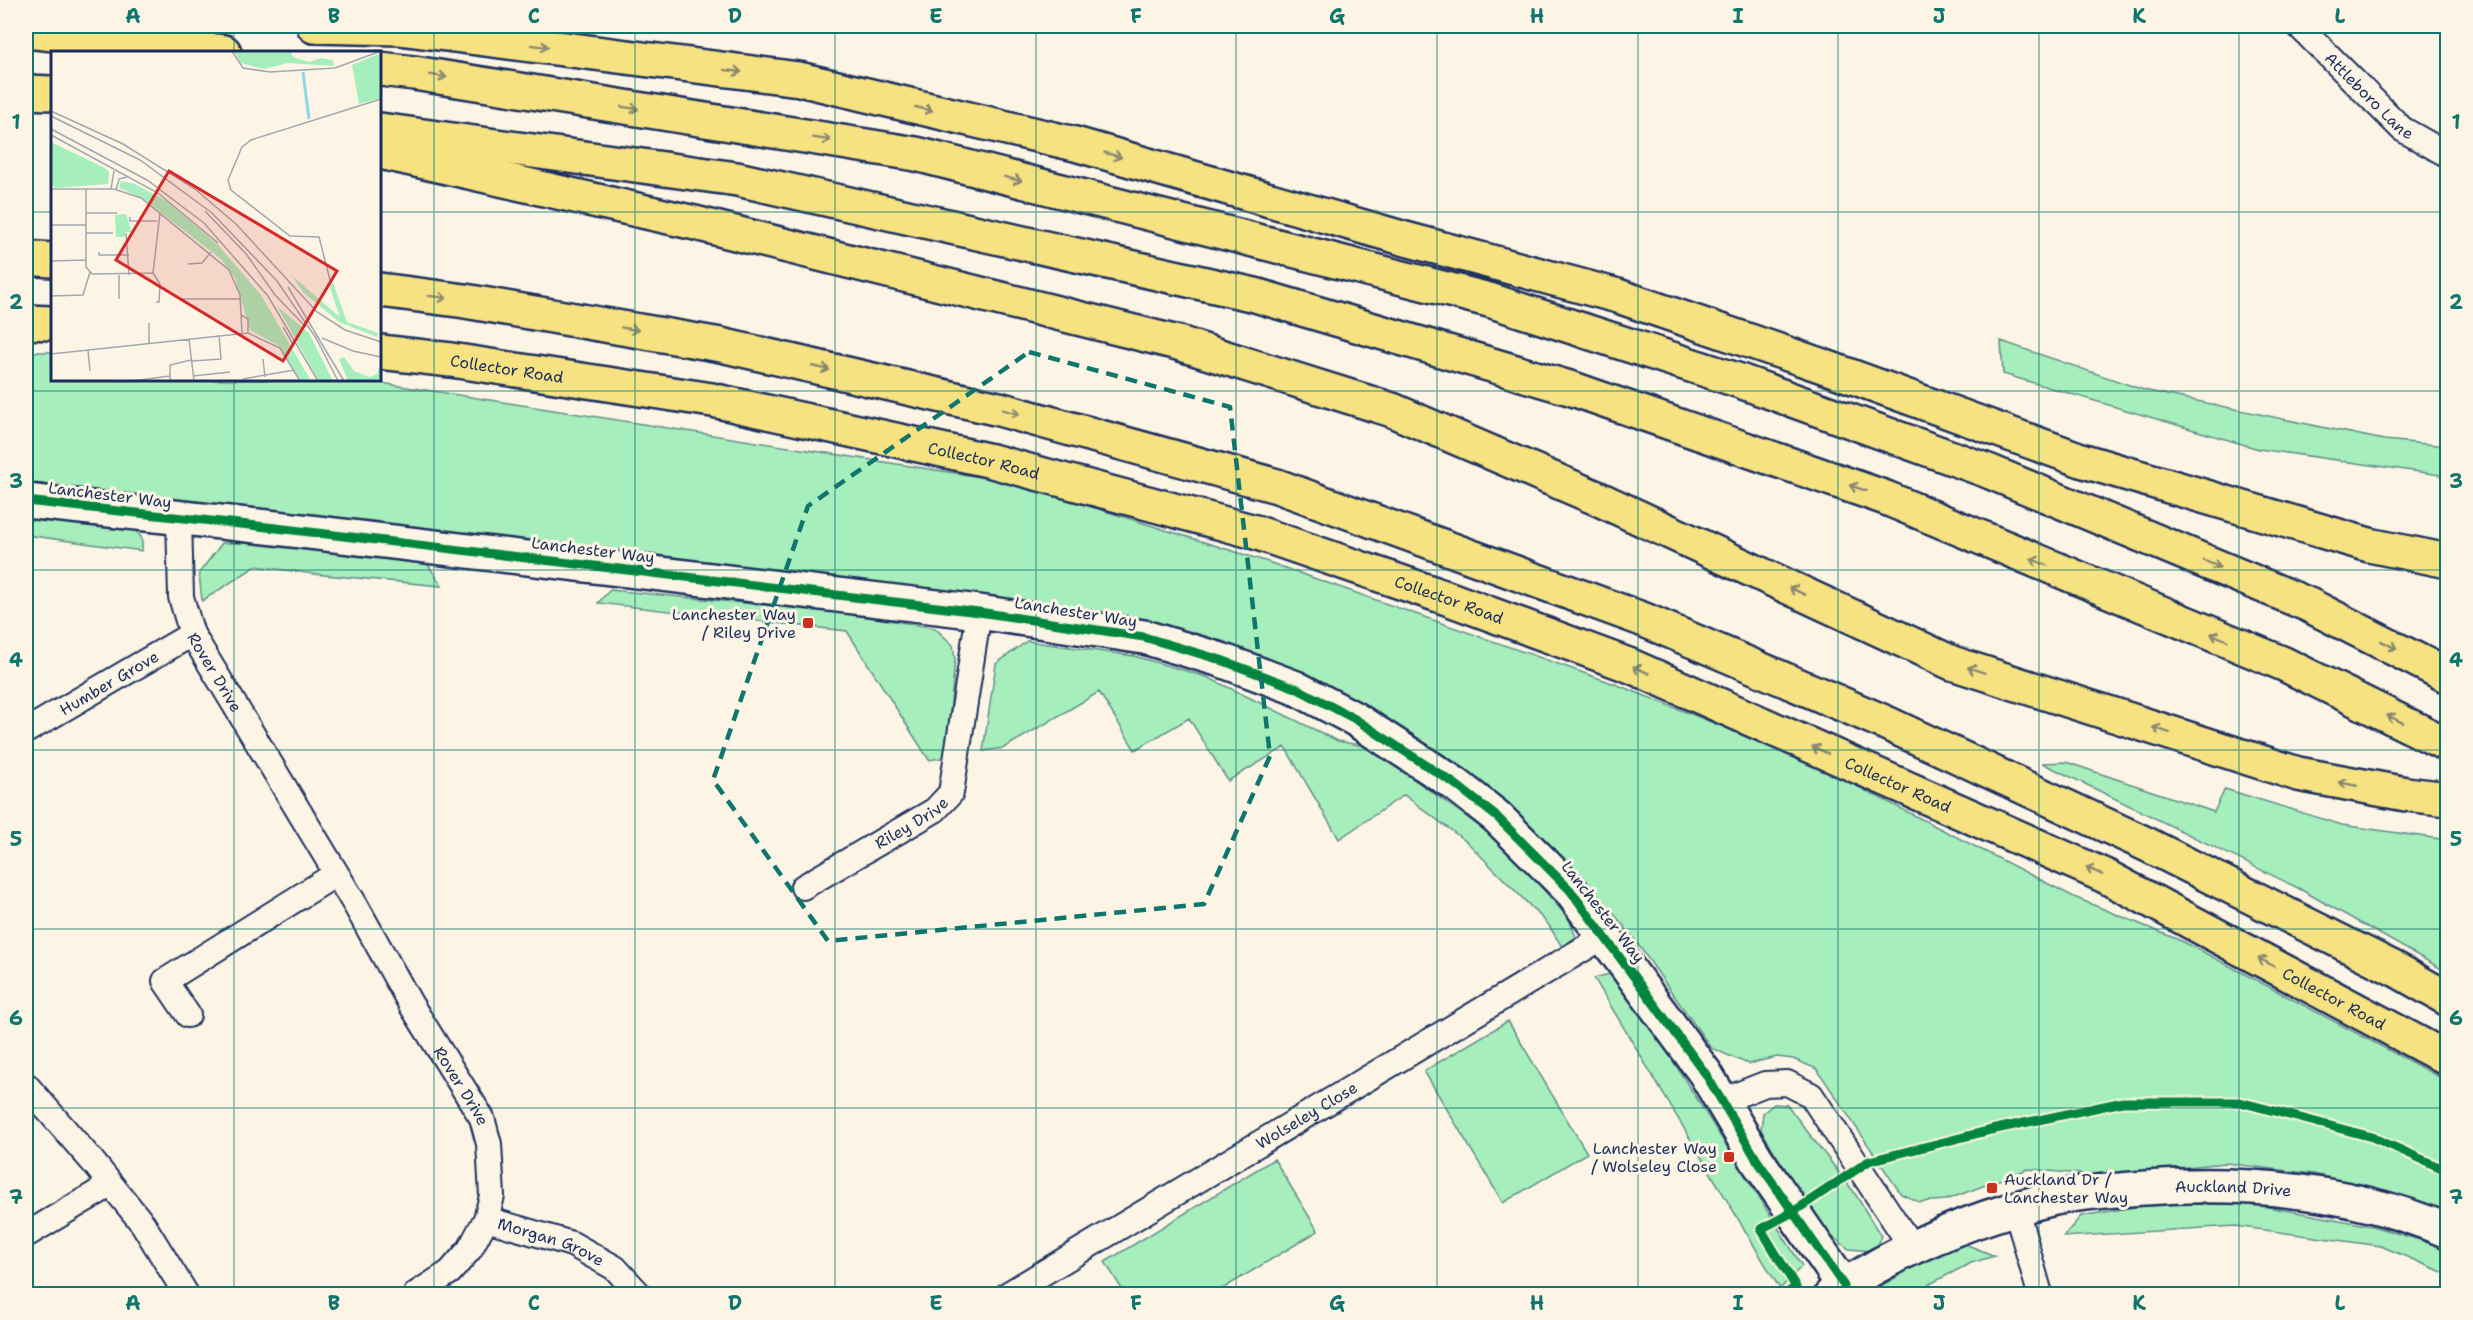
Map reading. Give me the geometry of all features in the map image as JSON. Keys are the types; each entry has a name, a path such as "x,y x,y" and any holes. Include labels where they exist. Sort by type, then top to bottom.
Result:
{"highway":[{"path":"314,26 399,28 799,79 1075,144 1402,238 1618,296 1820,365 2084,461 2369,545 2448,561"},
{"path":"26,32 214,51"},
{"path":"381,69 916,154 1489,300 1740,381 1988,471 2309,605 2448,676"},
{"path":"26,92 51,93"},
{"path":"381,130 737,179 1255,295 1562,385 1886,498 2284,664 2448,746"},
{"path":"381,152 695,223 1178,343 1381,406 1599,500 1952,663 2298,774 2406,794 2448,799"},
{"path":"26,258 51,260"},
{"path":"381,290 465,300 721,345 999,409 1277,486 1642,619 1884,722 2146,844 2397,970 2448,999"},
{"path":"26,322 51,323"},
{"name":"Collector Road","path":"381,352 451,360 712,400 992,461 1255,532 1447,598 1631,666 2105,876 2448,1059"}],"street":[{"name":"Attleboro Lane","path":"2299,26 2402,129 2448,155"},
{"name":"Lanchester Way","path":"26,501 276,528 979,612 1144,637 1221,660 1306,693 1355,719 1403,750 1497,817 1570,890 1705,1073 1838,1290"},
{"name":"Rover Drive","path":"179,518 181,597 192,634 410,1002 482,1118 489,1144 492,1196 486,1219 470,1249 450,1272 416,1294"},
{"name":"Riley Drive","path":"803,887 935,810 951,793 979,612"},
{"name":"Humber Grove","path":"26,731 192,634"},
{"path":"188,1015 165,981 336,874"},
{"name":"Wolseley Close","path":"1008,1294 1605,936"},
{"path":"1722,1101 1765,1084 1787,1083 1811,1095 1911,1246"},
{"path":"26,1085 93,1161 143,1224 186,1294"},
{"path":"26,1235 110,1185"},
{"name":"Auckland Drive","path":"1838,1290 1911,1246 2016,1209 2057,1198 2107,1191 2188,1185 2288,1190 2355,1201 2427,1222 2448,1231"},
{"path":"2016,1209 2040,1294"},
{"name":"Morgan Grove","path":"486,1219 572,1244 615,1268 639,1294"}],"highlighted area":[{"path":"1029,352 1230,407 1270,756 1204,904 828,941 713,780 808,506"}],"green space":[{"path":"2001,341 2144,390 2384,440 2447,446 2447,476 2259,449 2003,374"},
{"path":"26,352 51,352 51,381 368,381 1012,482 1268,562 1615,684 1802,758 2074,897 2184,942 2447,1081 2447,1216 2387,1192 2314,1174 2225,1163 2101,1176 2028,1169 1946,1200 1919,1202 1901,1194 1817,1069 1793,1059 1777,1057 1748,1064 1711,1048 1632,936 1585,879 1525,820 1415,737 1331,692 1217,646 306,517 26,482"},
{"path":"26,515 135,530 142,538 142,551 26,535"},
{"path":"222,543 250,543 427,563 442,586 256,566 202,601 199,573"},
{"path":"610,590 846,613 935,628 953,645 955,659 946,757 929,760 847,631 598,603"},
{"path":"1027,641 1134,656 1207,677 1338,741 1369,747 1503,843 1569,919 1576,937 1562,947 1548,924 1468,843 1404,795 1339,839 1285,747 1228,781 1189,718 1135,750 1099,692 1004,748 983,751 996,664"},
{"path":"2066,762 2214,812 2225,789 2342,825 2447,840 2447,972 2298,888 2042,763"},
{"path":"1617,972 1802,1266 1780,1289 1594,978"},
{"path":"1508,1021 1587,1153 1503,1203 1424,1071"},
{"path":"1774,1104 1787,1105 1854,1192 1881,1236 1878,1247 1871,1251 1849,1249 1822,1229 1761,1130 1763,1113"},
{"path":"1274,1159 1318,1231 1214,1294 1125,1294 1105,1262"},
{"path":"2152,1204 2251,1204 2372,1226 2447,1248 2447,1274 2381,1246 2235,1226 2063,1237 2081,1216"},
{"path":"1965,1244 1995,1256 1971,1263 1910,1294 1867,1294 1912,1268"}],"cycle path":[{"path":"26,501 276,528 979,612 1144,637 1221,660 1296,688 1355,719 1455,784 1497,817 1570,890 1705,1073 1757,1160 1844,1286"},
{"path":"1785,1294 1796,1287 1761,1229 1793,1212 1869,1161 1991,1130 2123,1102 2240,1102 2372,1137 2448,1171"}],"place":[{"name":"Lanchester Way / Riley Drive","path":"808,623"},
{"name":"Lanchester Way / Wolseley Close","path":"1729,1157"},
{"name":"Auckland Dr / Lanchester Way","path":"1992,1188"}]}
